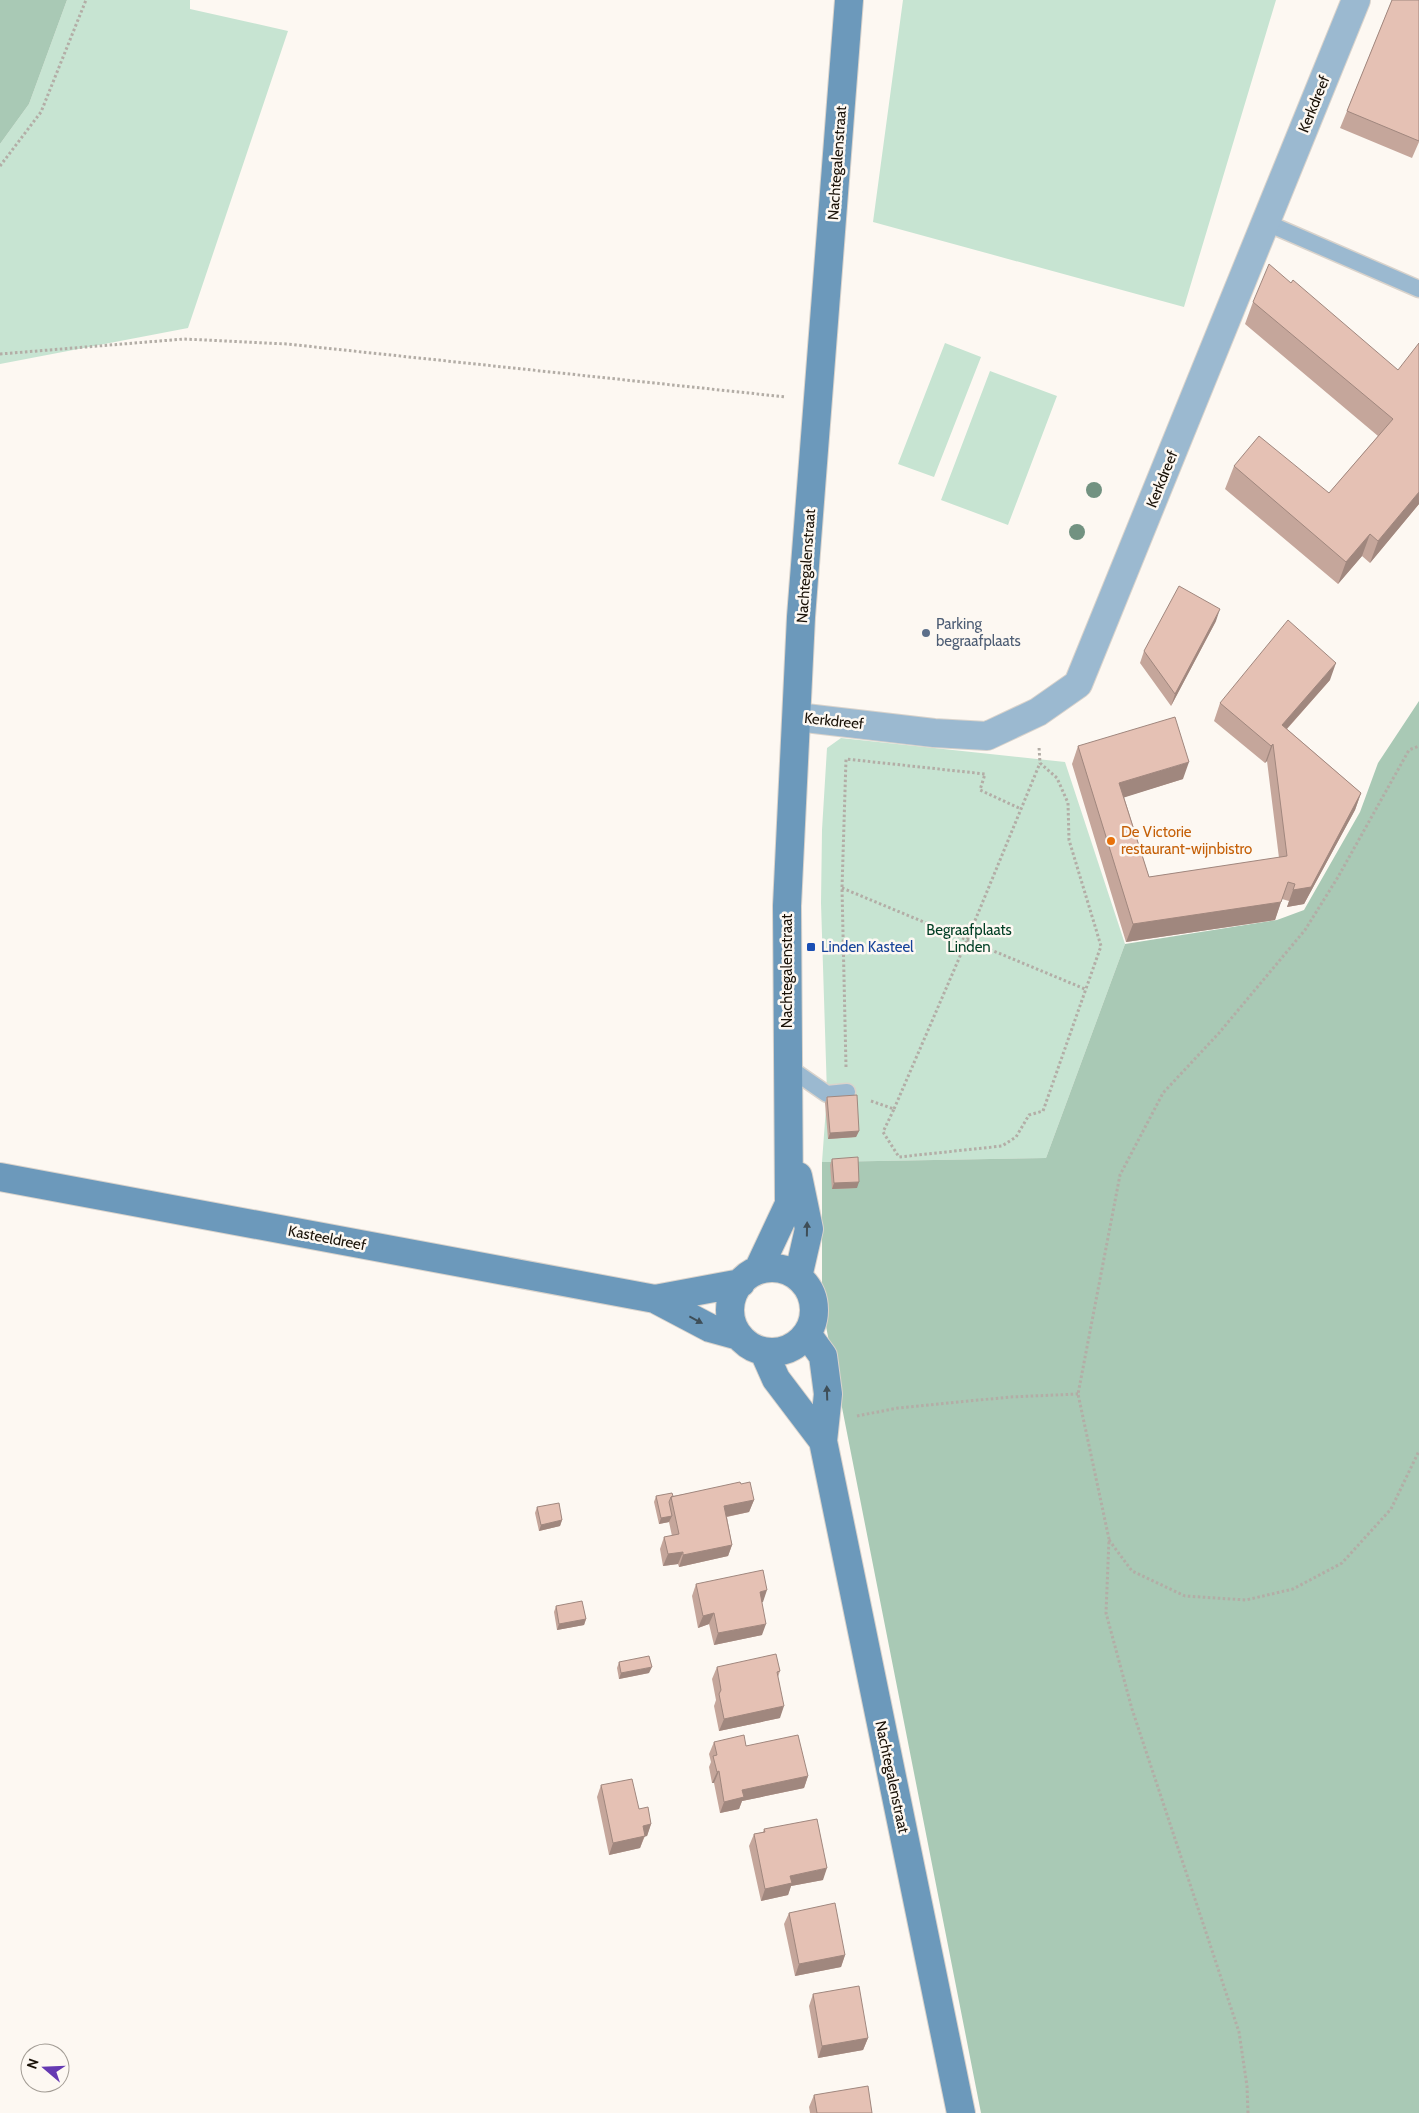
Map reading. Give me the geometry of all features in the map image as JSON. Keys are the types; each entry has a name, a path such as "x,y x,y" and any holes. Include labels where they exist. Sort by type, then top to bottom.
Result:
{"street":[{"name":"Nachtegalenstraat","path":"739,1336 730,1317 732,1300 749,1276 789,1204 787,906 802,617 849,0"},
{"name":"Kerkdreef","path":"797,717 934,733 988,736 1038,712 1078,684 1267,223 1356,0"},
{"name":"Nachtegalenstraat","path":"789,1134 809,1229 798,1277"},
{"name":"Kasteeldreef","path":"0,1177 655,1298 710,1328 739,1336"},
{"path":"739,1336 751,1347 764,1352 777,1352 792,1348 807,1334 814,1320 814,1301 808,1287 798,1277 790,1272 775,1268 749,1276"},
{"name":"Kasteeldreef","path":"655,1298 749,1276"},
{"name":"Nachtegalenstraat","path":"807,1334 823,1356 828,1394 823,1441 961,2113"},
{"name":"Nachtegalenstraat","path":"764,1352 776,1379 823,1441"}],"lane":[{"path":"1267,223 1419,289"},
{"path":"788,1067 826,1094 847,1092"}],"path":[{"path":"0,166 41,112 86,0"},
{"path":"0,354 184,339 287,344 819,400"},
{"path":"1038,712 1040,762 967,940 883,1132 899,1156 1002,1146 1016,1137 1029,1115 1043,1111 1101,946 1069,840 1068,803 1057,778 1040,762"},
{"path":"1248,2113 1247,2086 1239,2032 1132,1709 1106,1613 1109,1539 1078,1394 1120,1175 1163,1093 1219,1033 1305,930 1338,877 1409,750 1419,746"},
{"path":"894,1109 847,1092 842,888 846,759 985,774 980,790 1020,809"},
{"path":"842,888 1085,990"},
{"path":"823,1441 858,1416 898,1408 992,1399 1078,1394"},
{"path":"1109,1539 1132,1572 1184,1596 1246,1600 1293,1589 1342,1563 1391,1509 1419,1451"}],"green space":[{"path":"0,0 67,0 29,104 0,144"},
{"path":"67,0 190,0 190,9 288,31 188,328 0,364 0,144 29,104"},
{"path":"903,0 1276,0 1184,307 873,222"},
{"path":"945,343 981,357 934,477 898,464"},
{"path":"990,371 1057,396 1008,525 941,500"},
{"path":"1419,701 1419,2113 981,2113 822,1306 822,1162 1046,1158 1125,944 1277,920 1304,910 1360,812 1378,763"},
{"name":"Begraafplaats Linden","path":"841,738 1065,762 1125,944 1046,1158 822,1162 827,1094 821,903 822,830 827,748"}],"building":[{"path":"1392,0 1419,0 1419,141 1347,111"},
{"path":"1269,264 1291,283 1293,280 1398,370 1419,343 1419,492 1378,541 1370,534 1346,562 1234,466 1259,436 1329,493 1393,419 1253,302"},
{"path":"1179,586 1220,609 1175,694 1144,651"},
{"path":"1288,620 1336,663 1282,725 1361,793 1311,887 1293,890 1295,884 1288,882 1281,902 1133,924 1078,746 1175,717 1189,762 1119,783 1149,877 1287,856 1273,744 1271,746 1220,703"},
{"path":"857,1095 859,1131 830,1133 827,1097"},
{"path":"858,1157 859,1182 834,1183 832,1159"},
{"path":"740,1482 741,1484 750,1482 754,1500 724,1506 732,1545 683,1555 683,1552 668,1554 664,1537 679,1534 671,1497"},
{"path":"672,1493 673,1496 669,1502 672,1516 661,1518 656,1496"},
{"path":"559,1503 562,1520 541,1525 537,1507"},
{"path":"763,1570 767,1590 760,1592 766,1624 718,1633 714,1613 703,1616 696,1584"},
{"path":"582,1601 586,1619 559,1624 556,1606"},
{"path":"776,1654 780,1671 777,1672 784,1706 724,1719 719,1694 721,1690 717,1667"},
{"path":"649,1656 652,1667 621,1673 619,1662"},
{"path":"744,1735 746,1746 798,1735 808,1776 742,1790 744,1797 724,1802 719,1771 717,1772 713,1756 717,1755 714,1742"},
{"path":"632,1779 639,1809 648,1807 651,1824 643,1826 645,1836 613,1843 601,1785"},
{"path":"817,1819 827,1868 790,1876 792,1883 765,1889 754,1834 765,1832 764,1829"},
{"path":"835,1903 845,1955 799,1964 789,1913"},
{"path":"859,1986 868,2038 822,2046 813,1994"},
{"path":"868,2086 872,2113 817,2113 814,2095"}],"place":[{"name":"Parking begraafplaats","path":"926,633"},
{"name":"De Victorie restaurant-wijnbistro","path":"1111,841"},
{"name":"Linden Kasteel","path":"811,947"}]}
